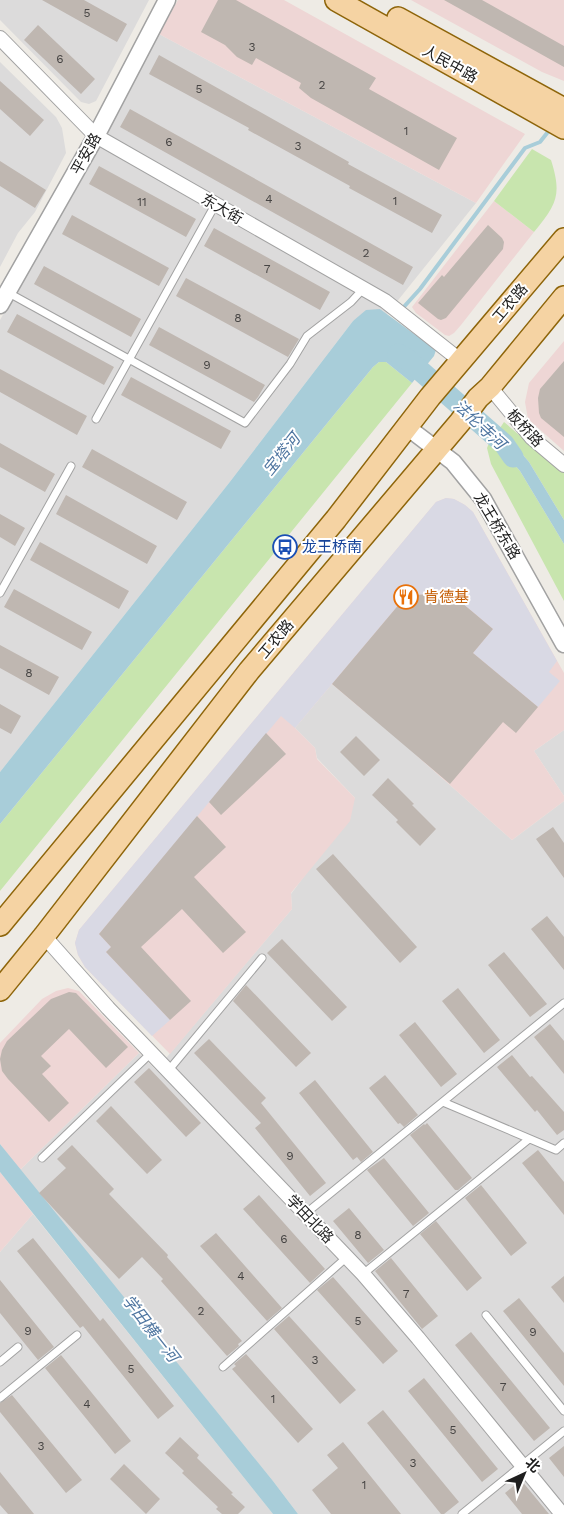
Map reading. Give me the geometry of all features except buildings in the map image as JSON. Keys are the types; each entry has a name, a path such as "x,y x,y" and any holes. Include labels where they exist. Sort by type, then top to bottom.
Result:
{"main road":[{"name":"人民中路","path":"336,0 551,108"},
{"name":"人民中路","path":"365,0 551,108 564,128"},
{"name":"工农路","path":"0,925 336,519 430,397 564,239"},
{"name":"工农路","path":"0,990 249,671 564,296"}],"street":[{"name":"平安路","path":"4,298 96,136 167,0"},
{"name":"东大街","path":"0,38 96,136 385,301 457,365"},
{"name":"板桥路","path":"484,393 564,465"},
{"name":"龙王桥东路","path":"407,427 453,462 483,499 564,644"},
{"name":"学田北路","path":"44,936 108,1008 363,1274 562,1514"}],"lane":[{"path":"96,420 215,205"},
{"path":"4,298 129,360 245,422 290,364 307,336 351,302 363,288"},
{"path":"0,593 71,466"},
{"path":"168,1071 262,958"},
{"path":"305,1214 564,1003"},
{"path":"42,1158 151,1053"},
{"path":"443,1102 556,1150 564,1144"},
{"path":"363,1274 529,1139"},
{"path":"223,1366 346,1257"},
{"path":"486,1314 564,1411"},
{"path":"0,1398 77,1335"},
{"path":"0,1362 18,1347"},
{"path":"462,1514 564,1431"}],"shaded area":[{"path":"0,0 149,0 96,101 89,104 81,102 0,20"},
{"path":"178,0 284,0 525,134 476,203 159,34"},
{"path":"411,0 564,0 564,81 542,72"},
{"path":"159,34 476,203 387,314 380,309 353,321 229,483 0,772 0,320"},
{"path":"0,62 56,117 62,128 66,153 35,212 18,233 0,267"},
{"path":"494,201 534,232 461,325 454,333 449,336 445,335 416,313 412,307"},
{"path":"564,341 564,451 528,419 525,402 529,383"},
{"path":"446,498 454,499 473,512 564,673 564,730 534,751 564,796 564,801 512,840 416,755 430,738 379,695 365,712 332,684 295,728 315,748 317,759 355,798 350,821 291,893 292,909 170,1054 85,967 78,955 75,943 79,930 436,502"},
{"path":"446,498 454,499 473,512 557,661 549,672 560,681 538,707 473,653 493,629 449,592 406,596 295,728 281,716 99,934 111,947 106,952 170,1020 152,1036 85,967 78,955 75,943 79,930 436,502"},
{"path":"332,684 365,712 380,695 416,755 512,840 564,801 564,1514 298,1514 20,1170 139,1053 156,1070 292,909 291,894 355,798 317,758 315,748 295,728"},
{"path":"564,730 564,796 534,751"},
{"path":"68,988 79,991 139,1053 20,1170 0,1144 0,1043 42,999 56,991"},
{"path":"0,1172 33,1214 0,1252"},
{"path":"33,1214 273,1514 0,1514 0,1252"}],"green space":[{"path":"532,149 551,160 557,191 548,214 534,232 494,201"},
{"path":"379,362 386,362 412,383 0,891 0,824"},
{"path":"504,422 564,473 564,520 529,462 500,428"},
{"path":"491,438 520,471 564,544 564,601 491,464 487,448"}],"water":[{"path":"380,309 436,350 434,356 412,383 386,362 379,362 373,367 0,824 0,772 229,483 353,321 366,310"},
{"path":"500,428 529,462 564,520 564,544 520,471 491,438"},
{"path":"0,1144 298,1514 273,1514 0,1172"}],"waterway":[{"name":"宝塔河","path":"401,310 420,289 525,148 540,142 551,128"},
{"name":"法伦寺河","path":"398,354 407,359 504,444 513,457"}],"place":[{"name":"龙王桥南","path":"285,547"},
{"name":"肯德基","path":"406,597"}],"water label":[{"name":"学田横一河","path":"151,1328"}]}
